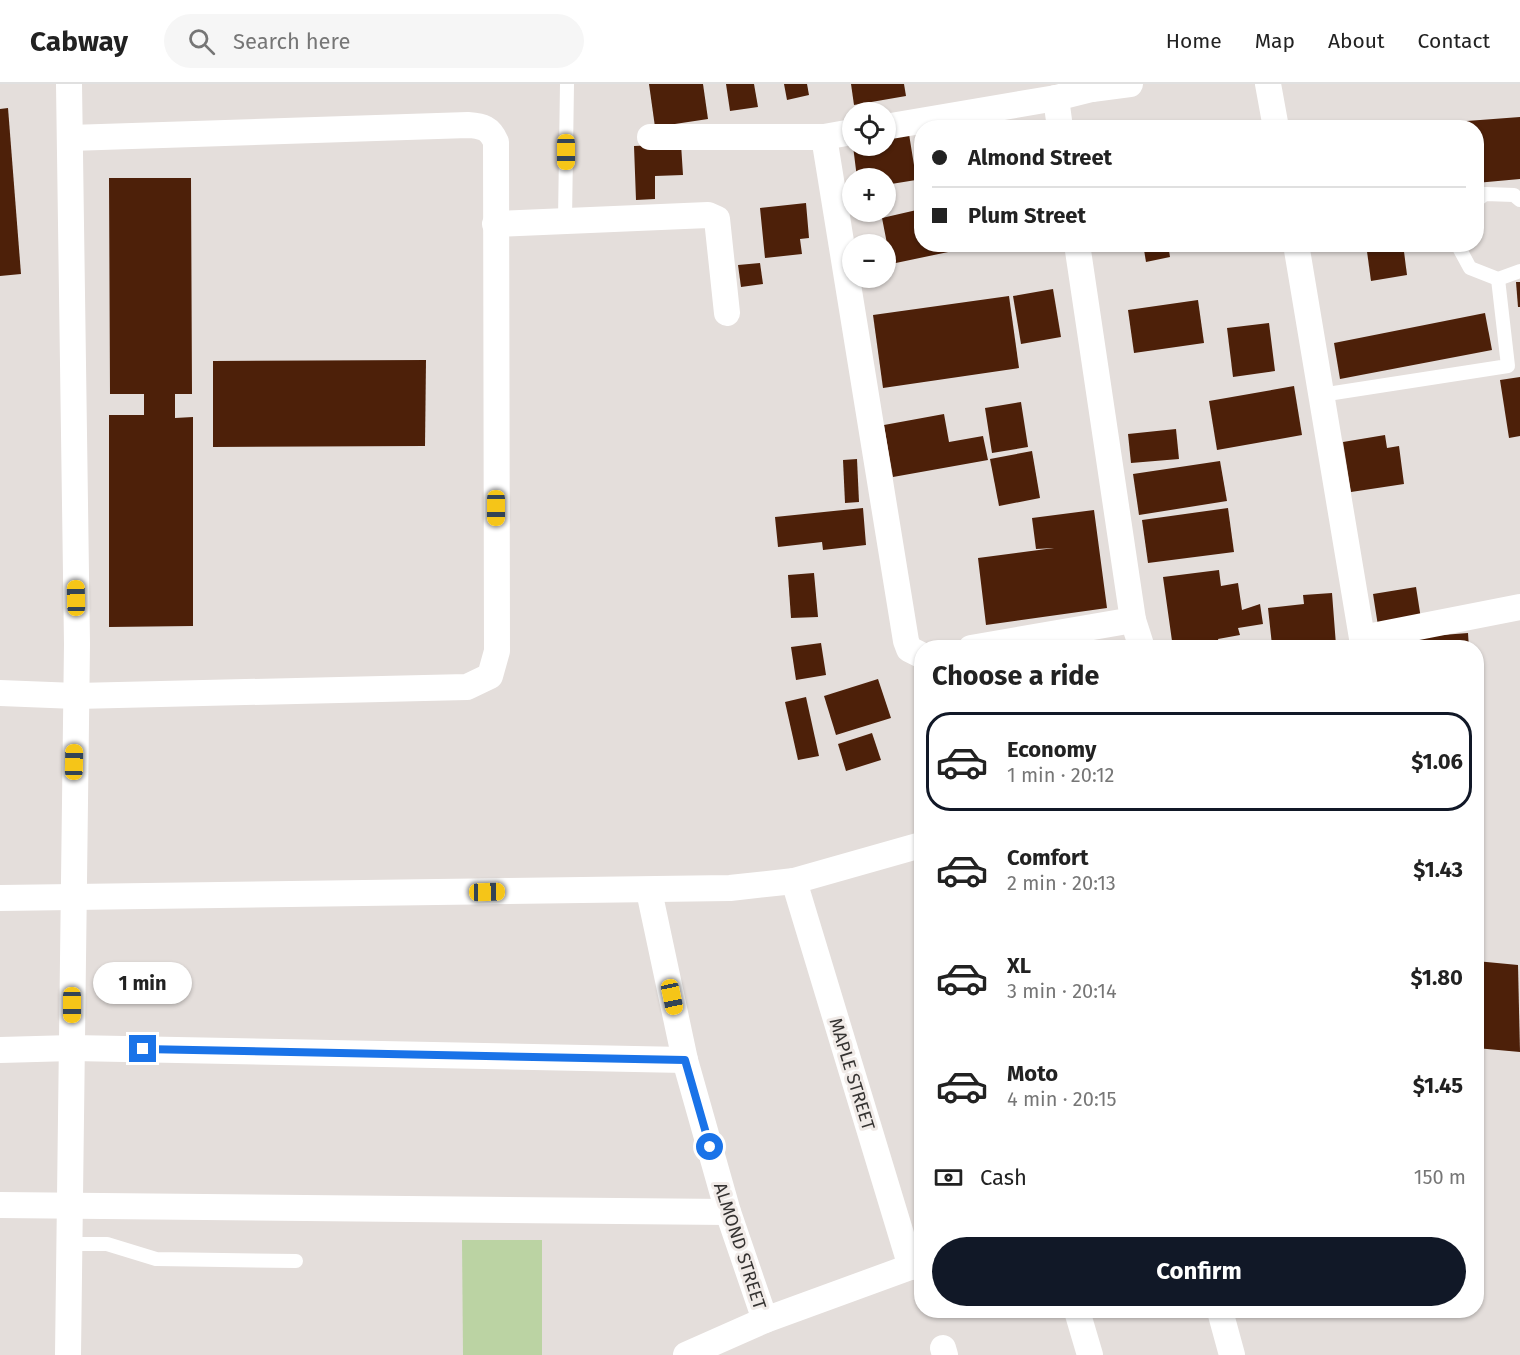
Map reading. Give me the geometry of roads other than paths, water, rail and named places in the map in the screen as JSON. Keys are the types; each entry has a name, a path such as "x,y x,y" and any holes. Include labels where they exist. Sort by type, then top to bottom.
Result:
{"street":[{"path":"68,1355 76,696 69,84"},
{"path":"926,120 1056,98 1091,86 1130,84"},
{"path":"1268,84 1275,120"},
{"path":"1056,98 1059,120"},
{"path":"896,125 914,122"},
{"path":"0,693 76,696 467,687 490,676 495,665 497,651 496,142 492,131 482,126 70,138"},
{"path":"650,137 824,137 842,134"},
{"path":"824,137 906,641 909,649 914,652"},
{"path":"495,224 708,215 717,219 727,313"},
{"path":"1078,252 1132,620 1139,640"},
{"path":"1297,252 1362,640"},
{"path":"1376,640 1520,607"},
{"path":"1017,640 1132,620"},
{"path":"0,898 649,891 730,888 794,881 914,847"},
{"name":"MAPLE STREET","path":"794,881 914,1259"},
{"name":"ALMOND STREET","path":"649,891 685,1060 728,1212 765,1320"},
{"path":"0,1050 72,1048 685,1060"},
{"path":"0,1205 71,1203 728,1212"},
{"path":"686,1355 765,1320 914,1266"},
{"path":"1079,1318 1089,1355"},
{"path":"1222,1318 1232,1355"}],"lane":[{"path":"565,220 567,84"},
{"path":"1484,195 1514,195 1520,200"},
{"path":"1461,252 1470,268 1498,279 1520,271"},
{"path":"1321,395 1508,366 1498,279"},
{"path":"71,1244 107,1244 156,1259 296,1261"}]}
